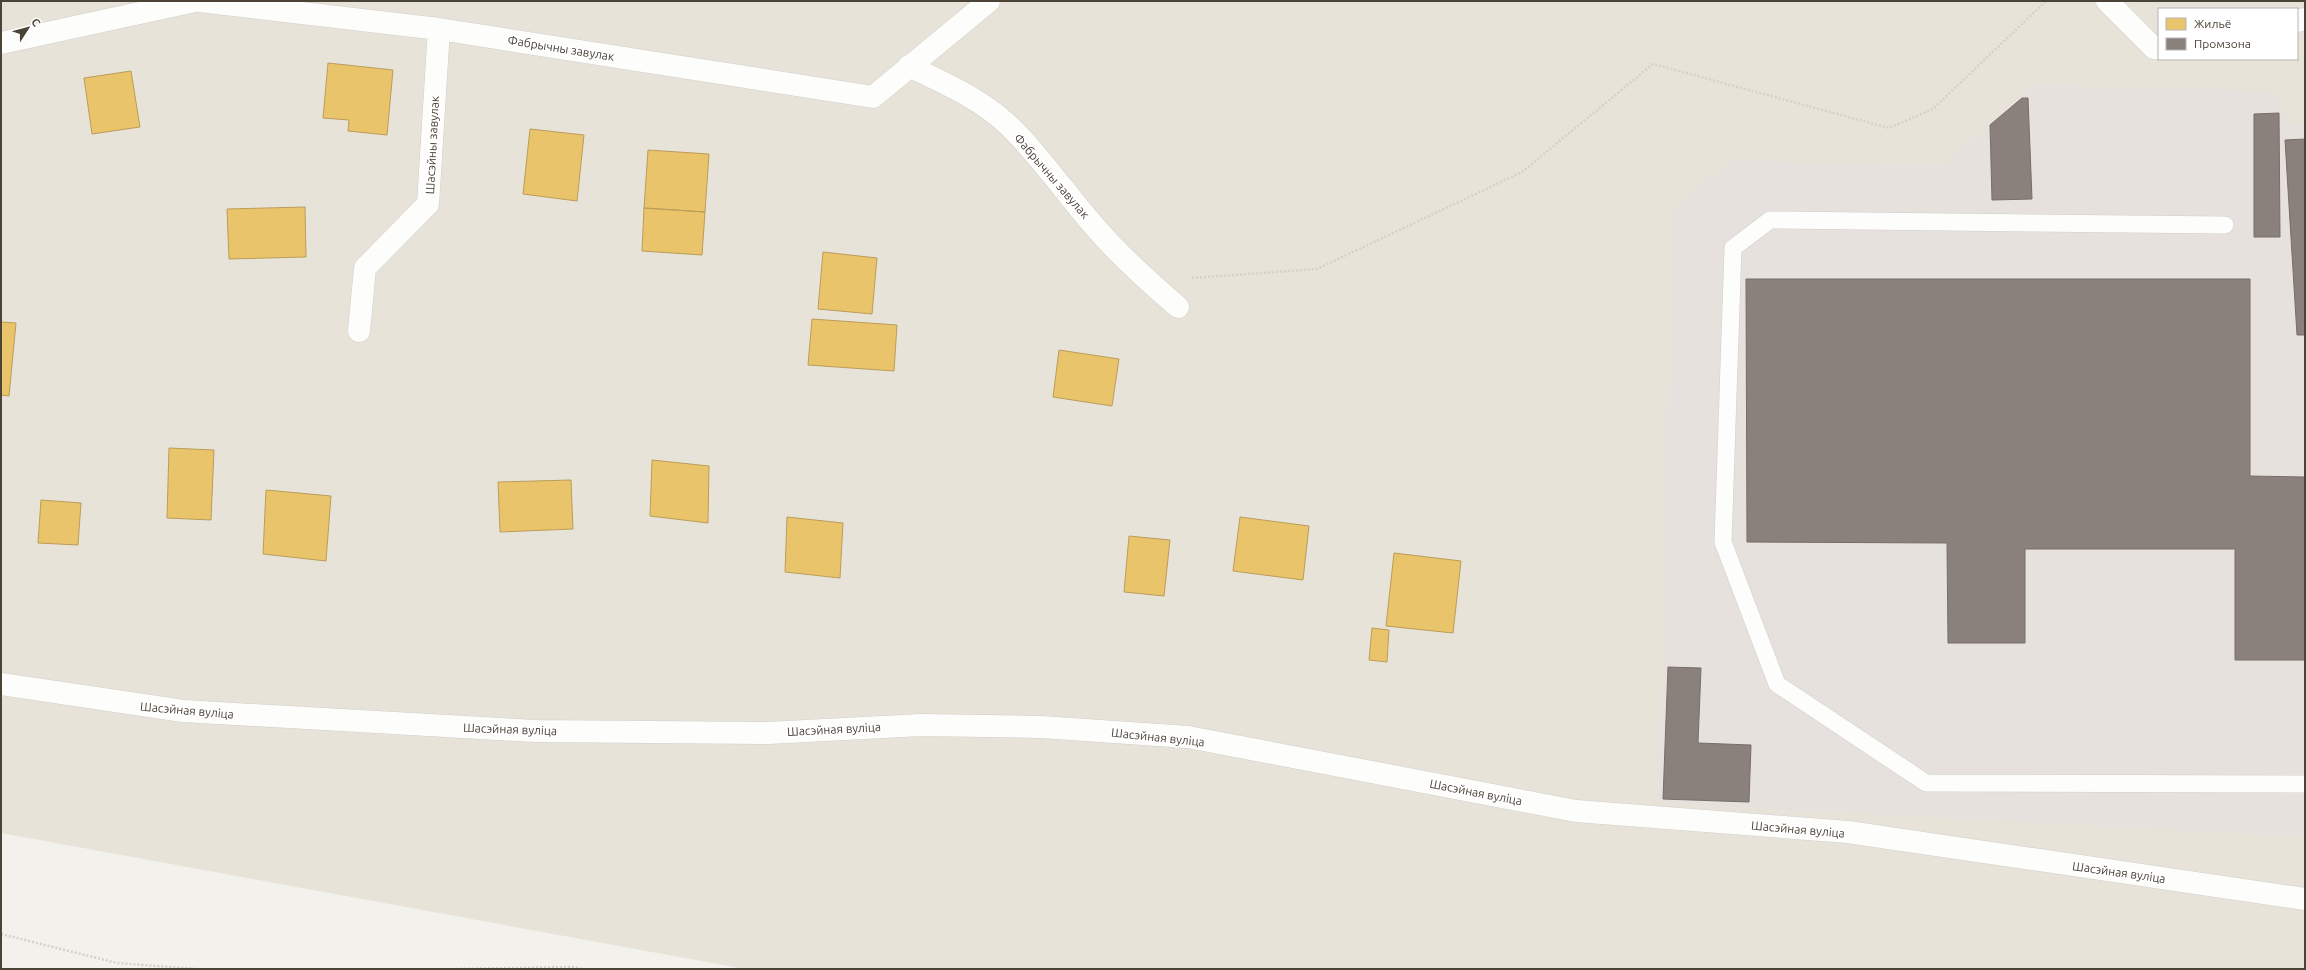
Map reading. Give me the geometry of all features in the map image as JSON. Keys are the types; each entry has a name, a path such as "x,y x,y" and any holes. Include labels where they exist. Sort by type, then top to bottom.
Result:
{"street":[{"path":"1,43 195,1"},
{"name":"Фабрычны завулак","path":"200,1 439,29 872,96 989,1"},
{"path":"2107,1 2154,48 2158,48"},
{"name":"Шасэйны завулак","path":"359,331 365,268 428,204 439,29"},
{"name":"Фабрычны завулак","path":"909,66 962,92 1005,122 1044,164 1095,227 1149,282 1178,307"},
{"name":"Шасэйная вуліца","path":"1,684 182,712 534,731 768,733 921,725 1041,727 1188,737 1576,811 1848,832 2305,899"}],"lane":[{"path":"2225,225 1770,220 1733,248 1723,542 1777,684 1926,783 2305,784"}],"path":[{"path":"1149,282 1317,269 1522,172 1654,64 1889,128 1933,109 2046,1"},
{"path":"1,934 117,963 197,969"},
{"path":"452,969 566,967 582,969"}],"shaded area":[{"path":"1,1 2305,1 2305,969 745,969 1,833"},
{"path":"2036,85 2276,91 2290,123 2305,122 2305,837 1658,803 1672,209 1729,161 1943,164"}],"building: Жильё":[{"path":"328,63 393,70 387,135 348,131 349,120 323,118"},
{"path":"131,71 140,127 92,134 84,78"},
{"path":"530,129 584,135 577,201 523,194"},
{"path":"648,150 709,154 705,212 644,208"},
{"path":"305,207 306,257 229,259 227,209"},
{"path":"644,208 705,212 702,255 642,251"},
{"path":"823,252 877,258 872,314 818,309"},
{"path":"812,319 897,325 894,371 808,365"},
{"path":"1,322 16,323 9,396 1,395"},
{"path":"1059,350 1119,359 1112,406 1053,397"},
{"path":"169,448 214,450 211,520 167,518"},
{"path":"652,460 709,466 708,523 650,516"},
{"path":"571,480 573,529 500,532 498,482"},
{"path":"266,490 331,496 326,561 263,554"},
{"path":"41,500 81,503 78,545 38,543"},
{"path":"787,517 843,523 840,578 785,572"},
{"path":"1240,517 1309,526 1303,580 1233,571"},
{"path":"1129,536 1170,540 1164,596 1124,592"},
{"path":"1394,553 1461,561 1453,633 1386,626"},
{"path":"1372,628 1389,630 1387,662 1369,660"}],"building: Промзона":[{"path":"2022,98 2028,98 2032,199 1992,200 1990,125"},
{"path":"2279,113 2280,237 2254,237 2254,114"},
{"path":"2305,139 2305,335 2297,335 2285,140"},
{"path":"1746,279 2250,279 2250,476 2305,477 2305,660 2235,660 2235,549 2025,549 2025,643 1948,643 1947,543 1747,542"},
{"path":"1668,667 1701,668 1698,743 1751,745 1749,802 1663,799"}]}
